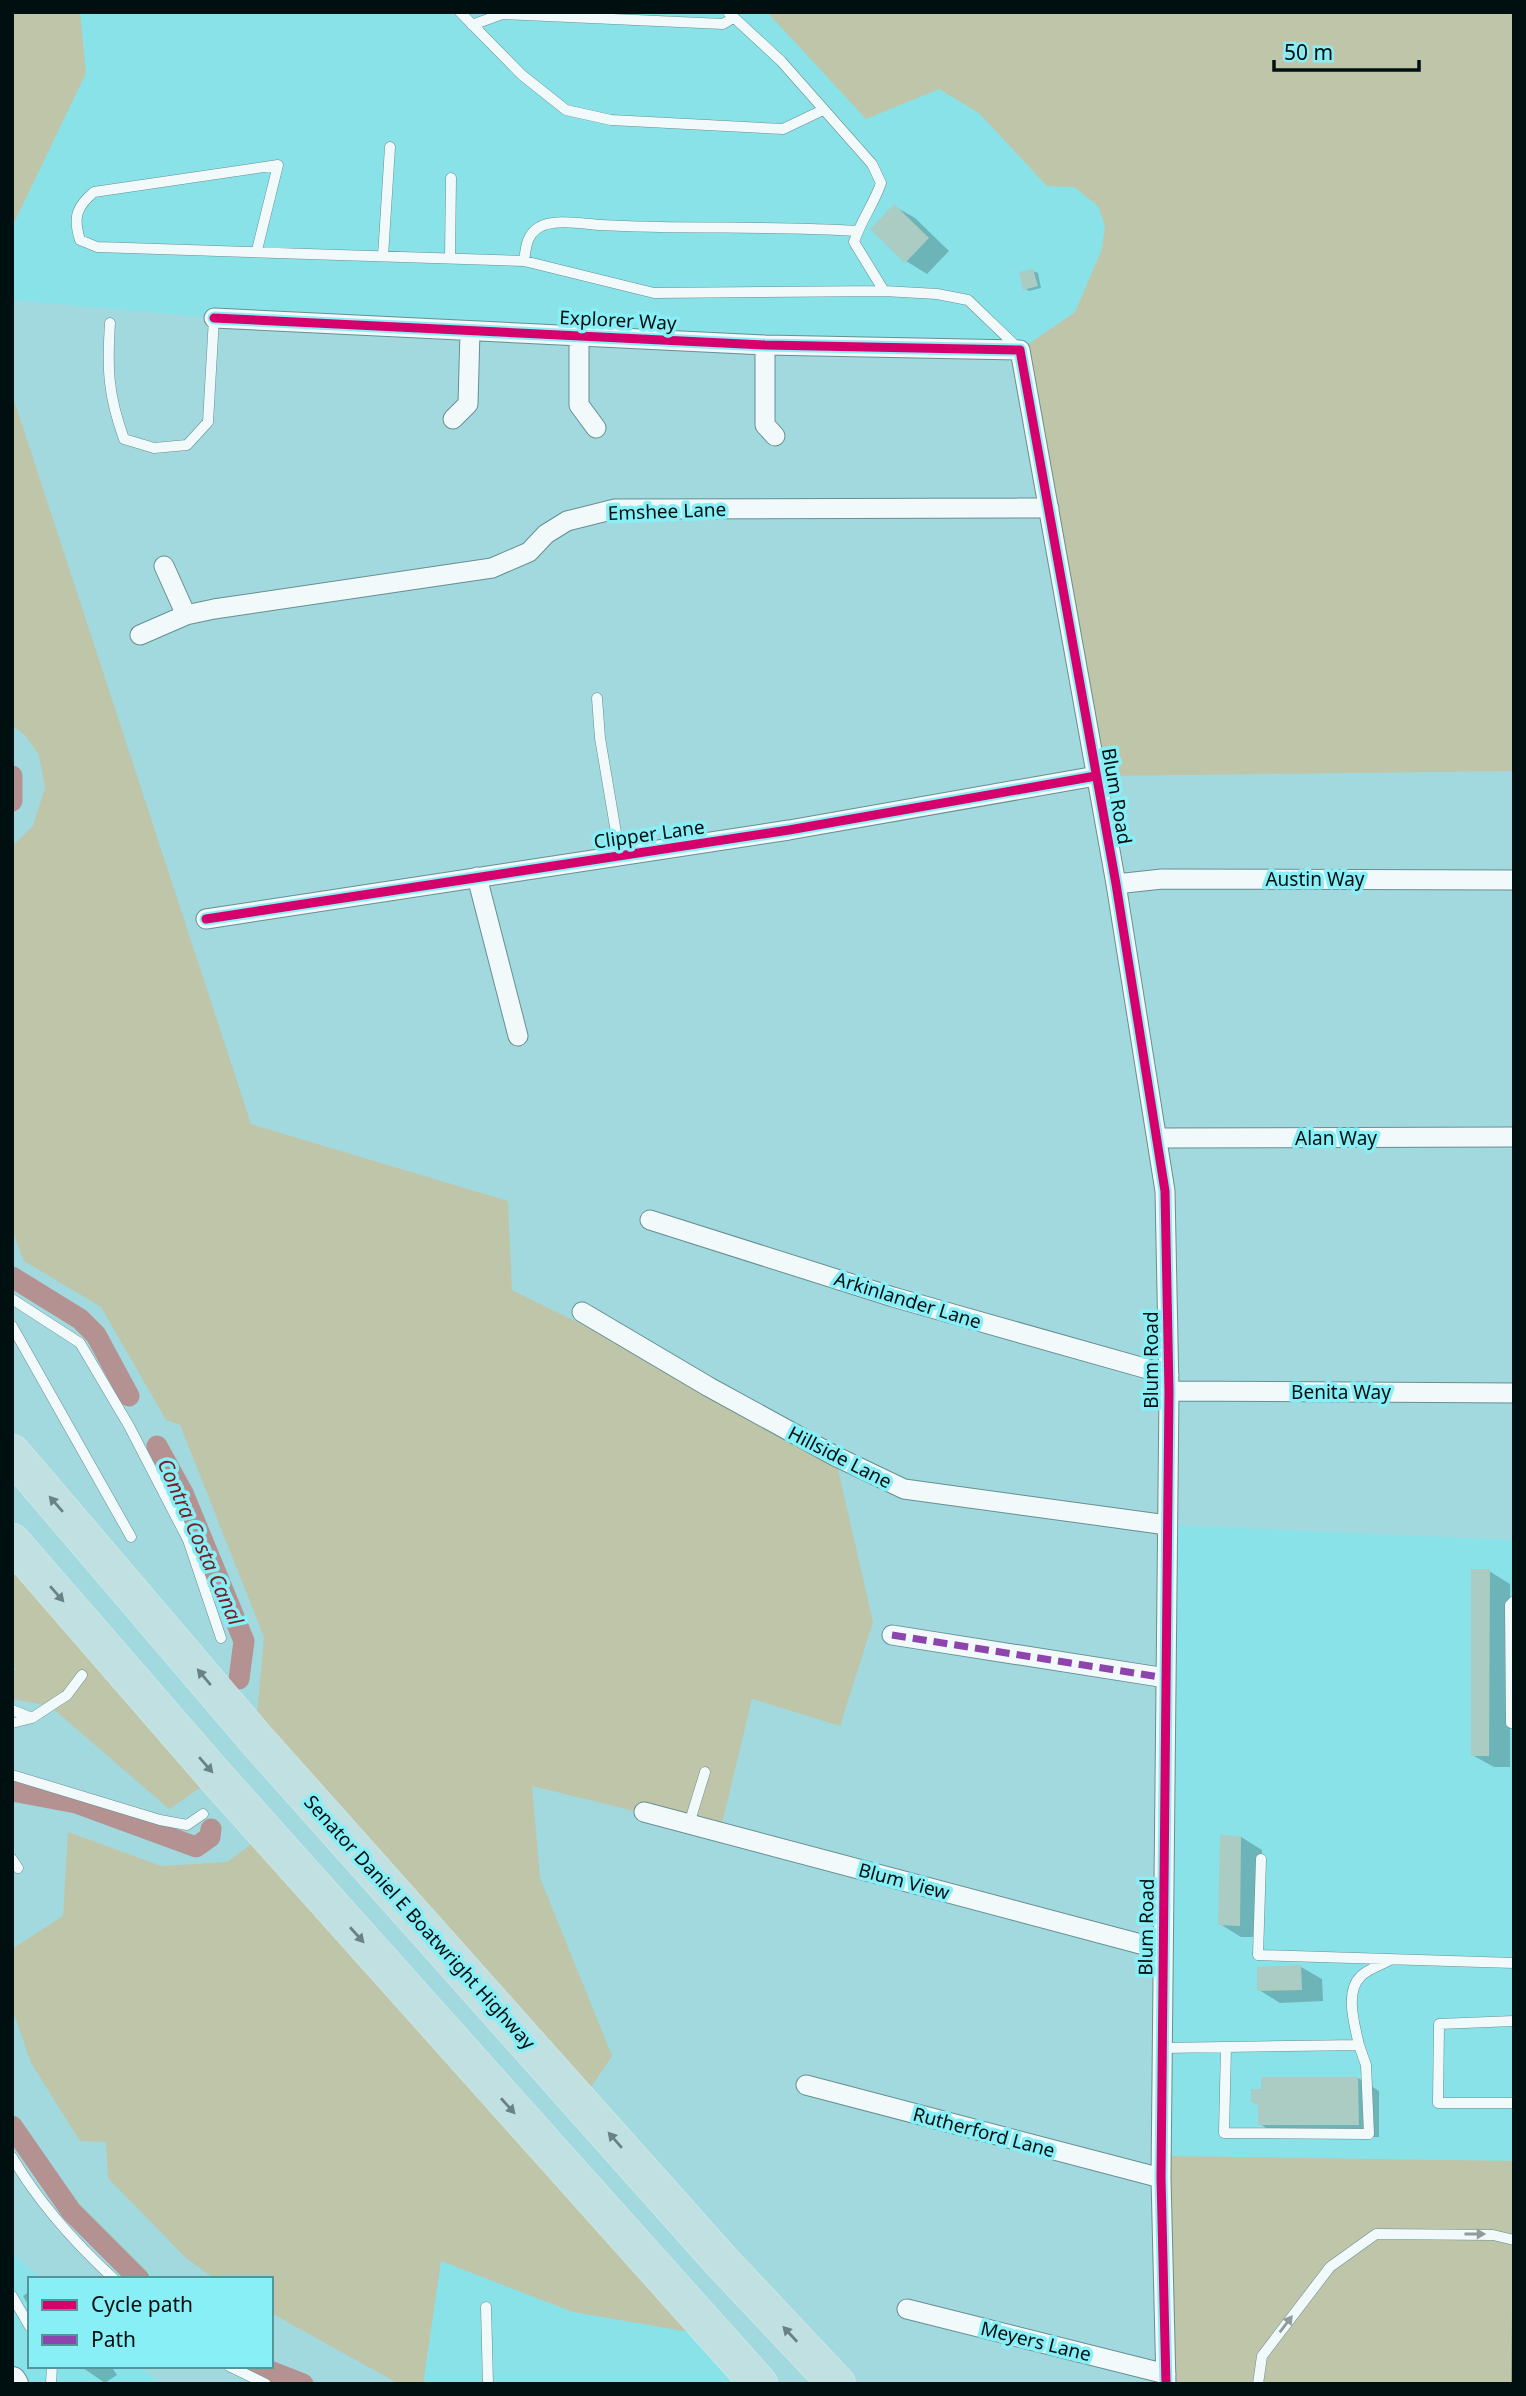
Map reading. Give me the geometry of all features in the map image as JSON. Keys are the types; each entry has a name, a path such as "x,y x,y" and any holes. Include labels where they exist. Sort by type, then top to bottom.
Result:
{"highway":[{"name":"Senator Daniel E Boatwright Highway","path":"12,1453 255,1738 722,2262 836,2384"},
{"path":"12,1542 191,1749 713,2336 759,2384"},
{"path":"713,2336 740,2384"}],"street":[{"name":"Explorer Way","path":"214,318 765,345 1020,350"},
{"path":"453,419 468,404 470,331"},
{"path":"579,335 579,405 596,428"},
{"path":"765,345 765,425 775,436"},
{"name":"Blum Road","path":"1020,350 1116,884 1158,1138 1168,1244 1161,2178 1166,2379"},
{"name":"Emshee Lane","path":"141,635 186,615 492,568 528,552 546,534 567,521 615,509 1049,508"},
{"path":"164,566 186,615"},
{"name":"Clipper Lane","path":"206,919 789,830 1096,776"},
{"path":"477,877 517,1036"},
{"name":"Austin Way","path":"1116,884 1162,879 1514,880"},
{"name":"Alan Way","path":"1158,1138 1514,1138"},
{"name":"Arkinlander Lane","path":"650,1220 1169,1383"},
{"name":"Hillside Lane","path":"582,1312 721,1394 835,1456 904,1489 1167,1525"},
{"name":"Benita Way","path":"1169,1383 1514,1393"},
{"path":"892,1635 1166,1678"},
{"name":"Blum View","path":"644,1812 1163,1950"},
{"name":"Rutherford Lane","path":"806,2085 1161,2178"},
{"name":"Meyers Lane","path":"907,2309 1166,2379"}],"lane":[{"path":"460,12 522,75 566,110 611,120 783,129 823,110"},
{"path":"472,25 502,14 723,24 731,15 781,61 872,164 881,183 874,203 857,230 854,242 884,291"},
{"path":"383,256 390,147"},
{"path":"257,250 278,165 94,192 80,203 74,222 80,240 97,247 257,250 524,261 654,293 937,293 968,300 1020,350"},
{"path":"450,258 451,178"},
{"path":"524,261 527,240 540,227 564,223 689,230 793,227 857,230"},
{"path":"110,323 107,363 110,402 124,439 154,449 187,445 208,422 214,318"},
{"path":"597,698 600,738 620,856"},
{"path":"12,1299 80,1343 130,1426 188,1540 221,1638"},
{"path":"12,1326 131,1536"},
{"path":"1514,1601 1510,1605 1511,1723 1514,1723"},
{"path":"12,1723 32,1718 67,1695 82,1675"},
{"path":"12,1710 32,1718"},
{"path":"689,1824 705,1772"},
{"path":"12,1776 160,1820 187,1825 203,1814"},
{"path":"1261,1859 1258,1955 1514,1963"},
{"path":"1226,2047 1224,2133 1368,2134 1366,2065 1353,2015 1353,1989 1361,1976 1390,1959"},
{"path":"1514,2021 1439,2024 1438,2103 1514,2103"},
{"path":"1163,2048 1359,2045"},
{"path":"12,2157 27,2182 80,2247 112,2277"},
{"path":"1258,2384 1262,2356 1330,2267 1376,2234 1493,2235 1514,2241"},
{"path":"12,2296 28,2324"},
{"path":"486,2307 488,2384"},
{"path":"233,2368 266,2384"}],"shaded area":[{"path":"80,12 767,12 866,118 939,89 979,113 1047,186 1074,187 1098,206 1105,225 1102,249 1075,312 1020,350 214,318 12,300 12,227 86,73"},
{"path":"1167,1525 1514,1540 1514,2161 1162,2156"},
{"path":"12,2253 40,2277 28,2277 28,2368 142,2368 160,2384 14,2384"},
{"path":"441,2261 573,2312 713,2336 740,2384 423,2384"}],"green space":[{"path":"12,12 80,12 86,73 12,227"},
{"path":"767,12 1514,12 1514,771 1096,776 1020,350 1075,312 1102,249 1105,225 1098,206 1074,187 1047,186 979,113 939,89 866,119"},
{"path":"12,394 251,1124 508,1201 512,1290 709,1387 835,1456 873,1622 840,1726 752,1699 720,1832 532,1786 540,1878 612,2056 581,2102 255,1738 264,1637 180,1425 166,1420 101,1307 24,1261 12,1230 12,846 33,826 45,788 39,755 25,735 12,725"},
{"path":"12,1542 216,1777 169,1809 50,1706 12,1699 12,1673 16,1669 12,1666"},
{"path":"68,1832 161,1866 227,1862 266,1833 713,2336 573,2312 441,2261 423,2384 399,2384 273,2314 273,2277 212,2277 186,2258 108,2178 106,2142 80,2141 31,2063 12,2008 12,1949 63,1916"},
{"path":"1162,2156 1514,2161 1514,2384 1166,2384"}],"building":[{"path":"894,204 929,238 905,263 870,229"},
{"path":"1033,269 1038,286 1023,290 1019,272"},
{"path":"1471,1569 1490,1569 1489,1756 1471,1756"},
{"path":"1220,1835 1241,1836 1240,1926 1218,1925"},
{"path":"1301,1965 1302,1990 1257,1991 1257,1967"},
{"path":"1261,2077 1358,2077 1359,2125 1258,2125 1258,2105 1251,2102 1251,2089 1261,2089"}],"waterway":[{"name":"Contra Costa Canal","path":"12,776 12,801"},
{"name":"Contra Costa Canal","path":"12,1277 80,1319 96,1335 129,1396"},
{"name":"Contra Costa Canal","path":"157,1446 183,1493 244,1641 239,1679"},
{"name":"Contra Costa Canal","path":"12,1791 76,1803 196,1847 210,1837 211,1829"},
{"name":"Contra Costa Canal","path":"12,2126 71,2211 137,2277"},
{"name":"Contra Costa Canal","path":"262,2368 303,2384"}],"marked path":[{"path":"892,1635 1166,1678"}],"cycle path":[{"path":"214,318 765,345 1020,350 1116,884 1165,1191 1169,1391 1161,2178 1166,2384"},
{"path":"206,919 789,830 1096,776"}]}
